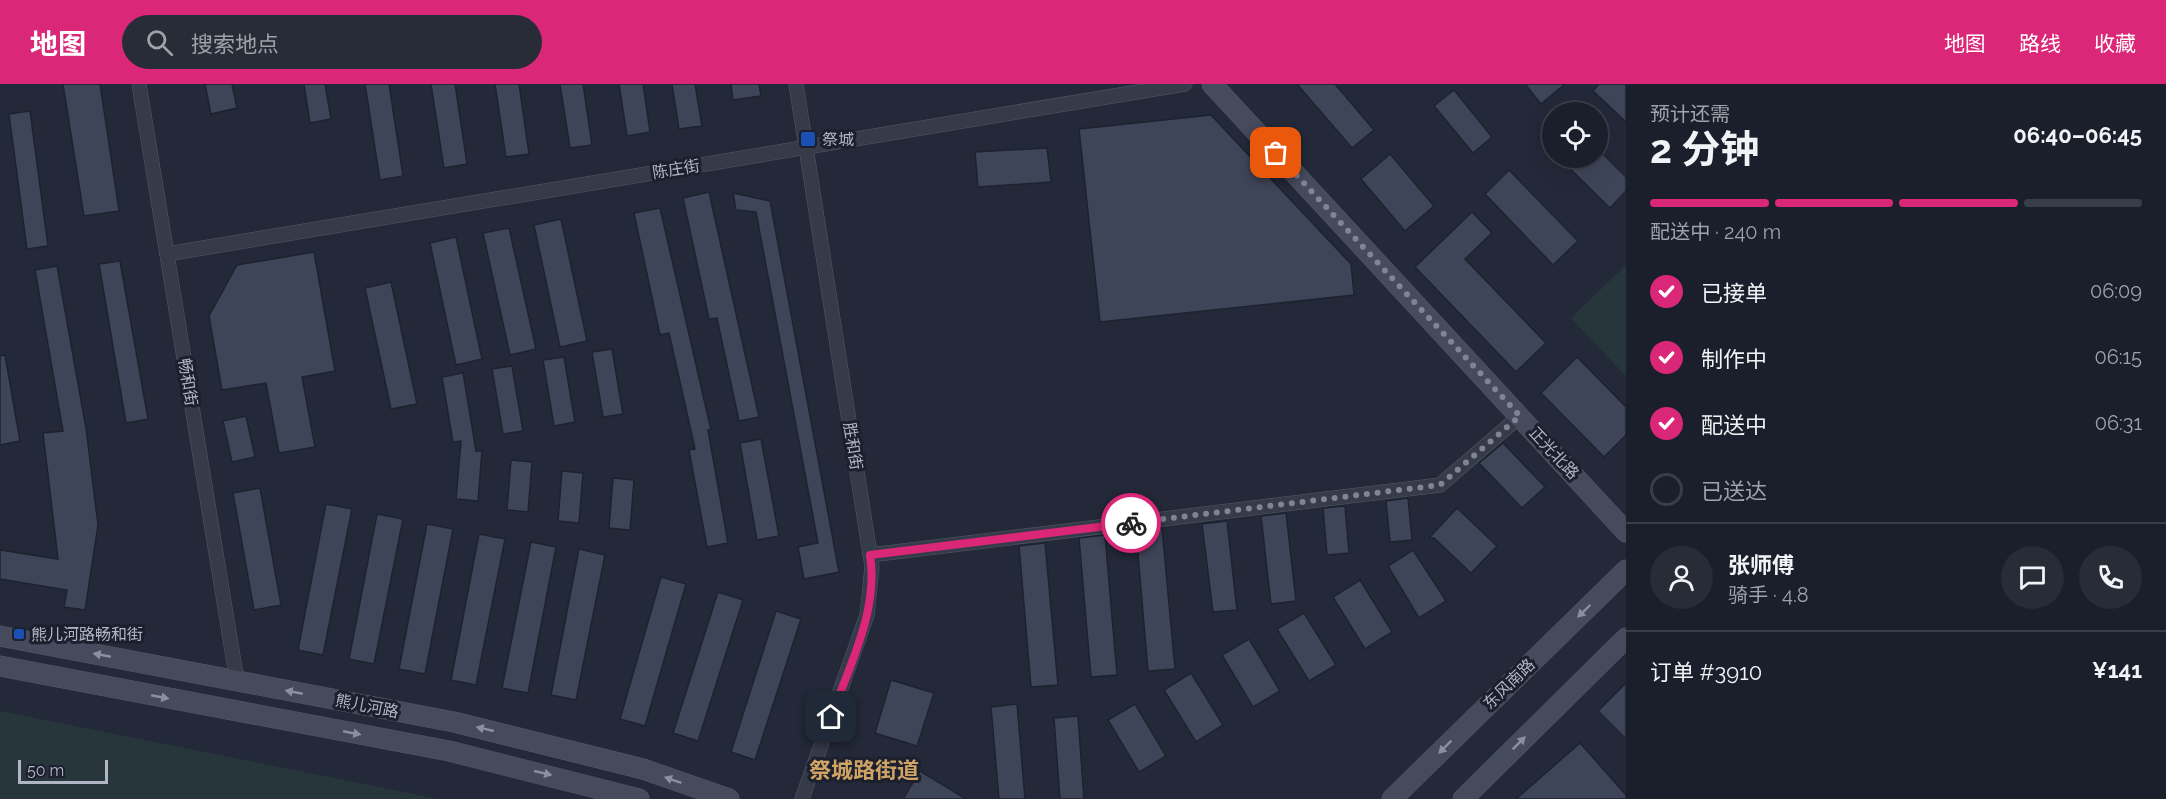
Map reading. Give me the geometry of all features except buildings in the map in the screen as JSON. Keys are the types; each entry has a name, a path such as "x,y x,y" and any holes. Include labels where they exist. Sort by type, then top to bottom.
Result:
{"street":[{"name":"畅和街","path":"139,84 237,681"},
{"name":"胜和街","path":"796,84 870,555 871,588 867,615 802,799"},
{"name":"陈庄街","path":"166,254 1185,84"},
{"name":"正光北路","path":"1212,84 1626,532"},
{"path":"870,555 1440,485 1520,416"},
{"name":"东风南路","path":"1392,799 1626,570"},
{"name":"熊儿河路","path":"0,636 454,722 643,769 729,799"},
{"path":"1463,799 1626,638"},
{"name":"熊儿河路","path":"0,666 449,751 639,799"}],"shaded area":[{"path":"1626,265 1626,376 1571,318"},
{"path":"0,711 439,799 0,799"}],"way so far":[{"path":"1131,523 1440,485 1520,416 1276,153"}],"place":[{"name":"祭城","path":"808,139"},
{"name":"熊儿河路畅和街","path":"19,634"}],"district":[{"name":"祭城路街道","path":"864,770"}],"route":[{"path":"831,717 867,615 871,588 870,555 1131,523"}]}
